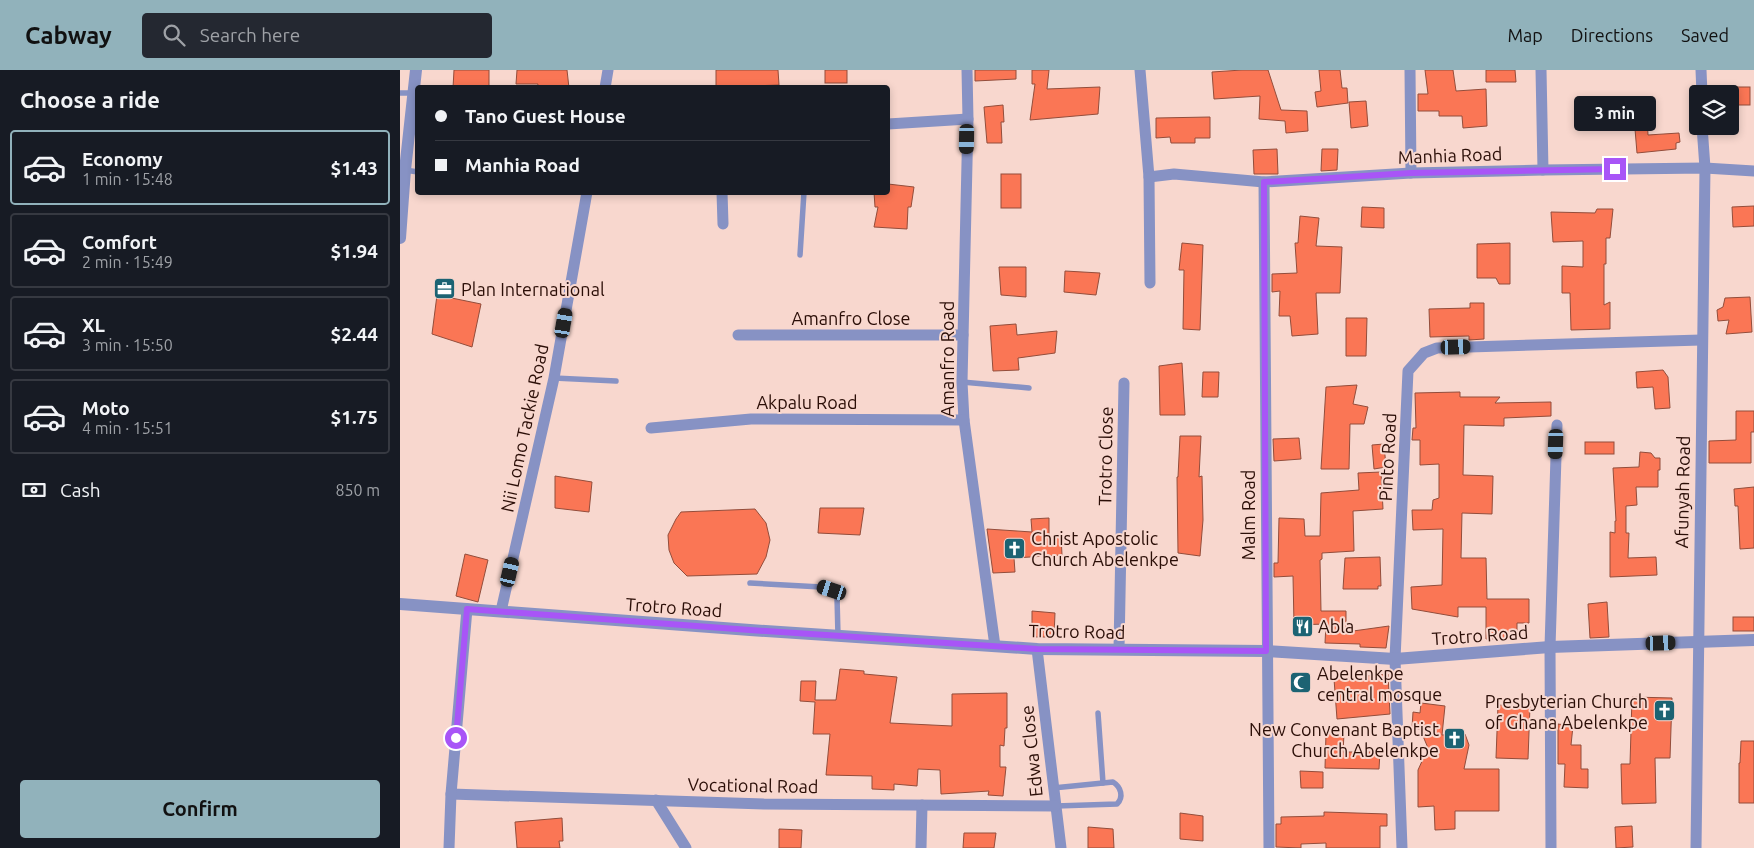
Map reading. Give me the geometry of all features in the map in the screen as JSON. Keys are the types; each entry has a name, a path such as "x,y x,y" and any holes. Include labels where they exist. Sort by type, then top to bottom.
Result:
{"street":[{"path":"400,238 411,171 416,70"},
{"path":"606,85 608,70"},
{"name":"Amanfro Road","path":"967,70 968,119 962,382 964,420 995,646"},
{"path":"1140,70 1148,177 1150,283"},
{"path":"1410,70 1411,173"},
{"path":"1541,70 1543,170"},
{"path":"1701,70 1702,85"},
{"path":"890,124 968,119"},
{"name":"Afunyah Road","path":"1696,848 1705,168 1702,135"},
{"name":"Manhia Road","path":"1148,177 1174,174 1264,182 1411,173 1543,170 1705,168 1754,171"},
{"name":"Malm Road","path":"1264,182 1266,651 1269,848"},
{"name":"Nii Lomo Tackie Road","path":"501,611 554,378 586,195"},
{"path":"722,195 723,224"},
{"name":"Amanfro Close","path":"738,335 964,335"},
{"name":"Pinto Road","path":"1402,848 1395,659 1408,371 1424,353 1438,348 1702,340"},
{"name":"Trotro Close","path":"1119,649 1124,383"},
{"name":"Akpalu Road","path":"651,428 751,419 964,420"},
{"path":"1551,848 1550,647 1557,425"},
{"name":"Trotro Road","path":"400,604 1037,649 1266,651 1395,659 1550,647 1754,640"},
{"path":"448,848 467,609"},
{"name":"Edwa Close","path":"1037,649 1061,848"},
{"name":"Vocational Road","path":"451,794 764,804 1055,806"},
{"path":"656,800 686,848"},
{"path":"921,848 922,805"}],"lane":[{"path":"400,93 414,94"},
{"path":"800,255 804,195"},
{"path":"554,378 616,381"},
{"path":"962,382 1029,388"},
{"path":"750,583 821,587 832,590 837,597 838,636"},
{"path":"1098,714 1102,783"},
{"path":"1053,788 1113,782 1119,785 1121,797 1117,804 1055,806"}],"building":[{"path":"454,70 489,70 489,85 453,85"},
{"path":"517,70 567,70 569,85 516,84"},
{"path":"716,70 778,70 779,85 716,85"},
{"path":"825,70 847,70 847,83 825,83"},
{"path":"975,70 1016,70 1016,79 975,81"},
{"path":"1032,70 1049,70 1047,89 1100,87 1098,114 1030,120 1035,84 1032,84"},
{"path":"1268,70 1281,110 1307,111 1308,131 1286,133 1285,121 1259,119 1260,96 1214,99 1212,72"},
{"path":"1319,70 1340,70 1342,88 1347,88 1348,103 1317,107 1315,92 1321,91"},
{"path":"1425,70 1453,70 1456,91 1486,89 1487,126 1463,128 1462,116 1439,116 1439,111 1418,111 1418,94 1428,94"},
{"path":"1486,70 1515,70 1516,82 1486,82"},
{"path":"1739,87 1750,87 1750,105 1739,105"},
{"path":"1366,101 1368,126 1351,128 1349,102"},
{"path":"1003,105 1004,122 1001,122 1002,143 987,143 984,107"},
{"path":"1647,116 1648,135 1679,133 1680,142 1676,143 1676,149 1637,153 1634,117"},
{"path":"1210,117 1210,138 1195,138 1195,143 1171,143 1170,137 1156,138 1156,118"},
{"path":"1277,149 1278,174 1254,174 1253,150"},
{"path":"1322,149 1338,149 1337,170 1321,171"},
{"path":"1001,174 1021,174 1021,208 1001,208"},
{"path":"890,184 914,187 911,207 908,207 907,229 874,227 878,207 875,207 874,195 890,195"},
{"path":"1754,206 1754,226 1733,227 1732,207"},
{"path":"1362,207 1384,208 1384,228 1361,227"},
{"path":"1597,209 1613,209 1610,238 1606,238 1606,264 1604,264 1604,305 1610,302 1610,329 1571,330 1570,293 1562,293 1562,266 1583,267 1583,241 1553,242 1551,212 1595,213"},
{"path":"1300,216 1319,218 1316,246 1342,247 1340,293 1316,293 1318,334 1292,336 1290,316 1279,316 1280,291 1272,292 1272,274 1297,273 1295,243 1298,243"},
{"path":"1182,243 1203,245 1200,330 1183,329 1184,270 1179,270"},
{"path":"1510,243 1510,284 1499,284 1496,278 1477,278 1477,244"},
{"path":"999,267 1026,267 1026,297 1001,295"},
{"path":"1065,271 1100,273 1096,295 1064,292"},
{"path":"437,295 481,304 472,347 432,334"},
{"path":"1750,297 1752,332 1726,334 1729,320 1718,321 1717,310 1723,307 1725,298"},
{"path":"1470,303 1484,303 1484,339 1469,340 1469,336 1430,337 1429,309 1470,308"},
{"path":"1346,318 1367,318 1366,356 1346,356"},
{"path":"1016,324 1017,335 1057,331 1055,353 1018,358 1019,370 993,371 990,326"},
{"path":"1182,363 1185,415 1160,415 1159,366"},
{"path":"1663,370 1668,377 1670,408 1655,409 1653,387 1637,388 1636,372"},
{"path":"1203,372 1219,372 1218,397 1202,397"},
{"path":"1357,385 1353,404 1368,407 1364,424 1350,424 1349,469 1321,469 1326,387"},
{"path":"1460,392 1460,397 1500,397 1495,403 1551,402 1551,416 1504,418 1504,426 1464,425 1463,475 1493,476 1492,514 1462,513 1461,558 1486,558 1487,599 1529,599 1529,623 1517,623 1517,638 1486,639 1486,607 1458,607 1458,617 1412,609 1411,587 1442,585 1443,529 1413,530 1412,510 1432,510 1433,500 1439,498 1439,464 1420,465 1420,440 1412,440 1413,428 1416,428 1415,393"},
{"path":"1736,411 1754,411 1754,432 1751,432 1751,463 1709,463 1709,441 1736,440"},
{"path":"1180,436 1201,436 1199,477 1202,476 1203,520 1200,556 1178,553 1177,477"},
{"path":"1299,438 1301,459 1274,461 1273,439"},
{"path":"1585,442 1614,442 1614,454 1585,454"},
{"path":"1384,444 1386,467 1374,469 1372,445"},
{"path":"1640,452 1651,453 1655,458 1660,458 1660,470 1658,470 1658,487 1636,487 1637,505 1626,506 1626,533 1629,533 1628,558 1656,557 1657,575 1610,577 1610,532 1615,533 1616,521 1613,468 1639,467"},
{"path":"1381,472 1383,509 1353,511 1354,551 1322,553 1322,559 1320,560 1321,611 1346,611 1346,632 1389,626 1386,648 1360,647 1360,644 1325,643 1326,624 1294,625 1293,576 1274,577 1274,563 1278,563 1279,518 1304,519 1305,536 1320,536 1321,493 1359,490 1358,473"},
{"path":"555,476 592,482 589,512 555,508"},
{"path":"1754,487 1754,548 1740,549 1738,506 1735,506 1734,489"},
{"path":"820,508 864,508 860,535 818,533"},
{"path":"755,509 766,523 770,540 766,557 757,574 687,576 674,563 669,550 668,535 681,512"},
{"path":"1049,518 1049,536 1061,536 1062,555 1014,558 1015,572 993,573 987,529 1032,532 1031,519"},
{"path":"465,554 488,560 478,602 456,596"},
{"path":"1380,557 1381,586 1378,586 1378,589 1343,589 1345,558"},
{"path":"1607,602 1609,637 1590,638 1588,604"},
{"path":"1032,611 1055,613 1054,637 1032,637"},
{"path":"1733,617 1754,617 1754,631 1733,631"},
{"path":"840,669 864,671 864,674 897,677 890,723 952,726 952,694 1007,693 1007,728 1005,728 1004,746 1000,745 1000,767 1006,767 1003,796 988,795 989,791 941,794 940,770 918,769 917,786 894,784 894,790 872,789 872,776 826,775 830,734 813,734 815,702 800,701 801,681 816,681 815,700 836,700"},
{"path":"1388,674 1390,714 1337,719 1334,679"},
{"path":"1632,697 1672,698 1670,758 1655,758 1656,803 1622,804 1621,764 1630,764"},
{"path":"1421,703 1445,706 1442,735 1465,734 1469,745 1464,769 1499,769 1499,811 1455,811 1455,829 1435,830 1434,806 1418,807 1418,770 1428,748 1420,729 1412,728 1413,712 1420,713"},
{"path":"1498,705 1530,706 1528,759 1496,758"},
{"path":"1558,724 1573,726 1571,745 1581,745 1581,769 1588,769 1588,788 1564,787 1565,764 1558,764"},
{"path":"1326,733 1344,734 1343,752 1380,752 1379,769 1325,768"},
{"path":"1741,741 1754,741 1754,803 1739,803"},
{"path":"1300,771 1323,772 1323,788 1301,788"},
{"path":"1324,812 1387,814 1387,826 1380,826 1380,848 1326,848 1326,843 1301,844 1301,848 1276,847 1276,824 1281,824 1281,817 1324,816"},
{"path":"1180,813 1203,816 1203,841 1180,839"},
{"path":"562,818 563,841 559,841 560,848 517,848 515,822"},
{"path":"1632,826 1633,847 1616,848 1615,827"},
{"path":"1088,827 1113,829 1114,848 1088,848"},
{"path":"779,829 802,830 801,848 779,848"},
{"path":"964,833 996,833 994,848 963,848"}],"place":[{"name":"Plan International","path":"445,289"},
{"name":"Christ Apostolic Church Abelenkpe","path":"1015,548"},
{"name":"Abla","path":"1302,626"},
{"name":"Abelenkpe central mosque","path":"1301,683"},
{"name":"Presbyterian Church of Ghana Abelenkpe","path":"1664,711"},
{"name":"New Convenant Baptist Church Abelenkpe","path":"1455,739"}],"route":[{"path":"456,738 467,609 1037,649 1266,651 1264,182 1411,173 1615,169"}]}
